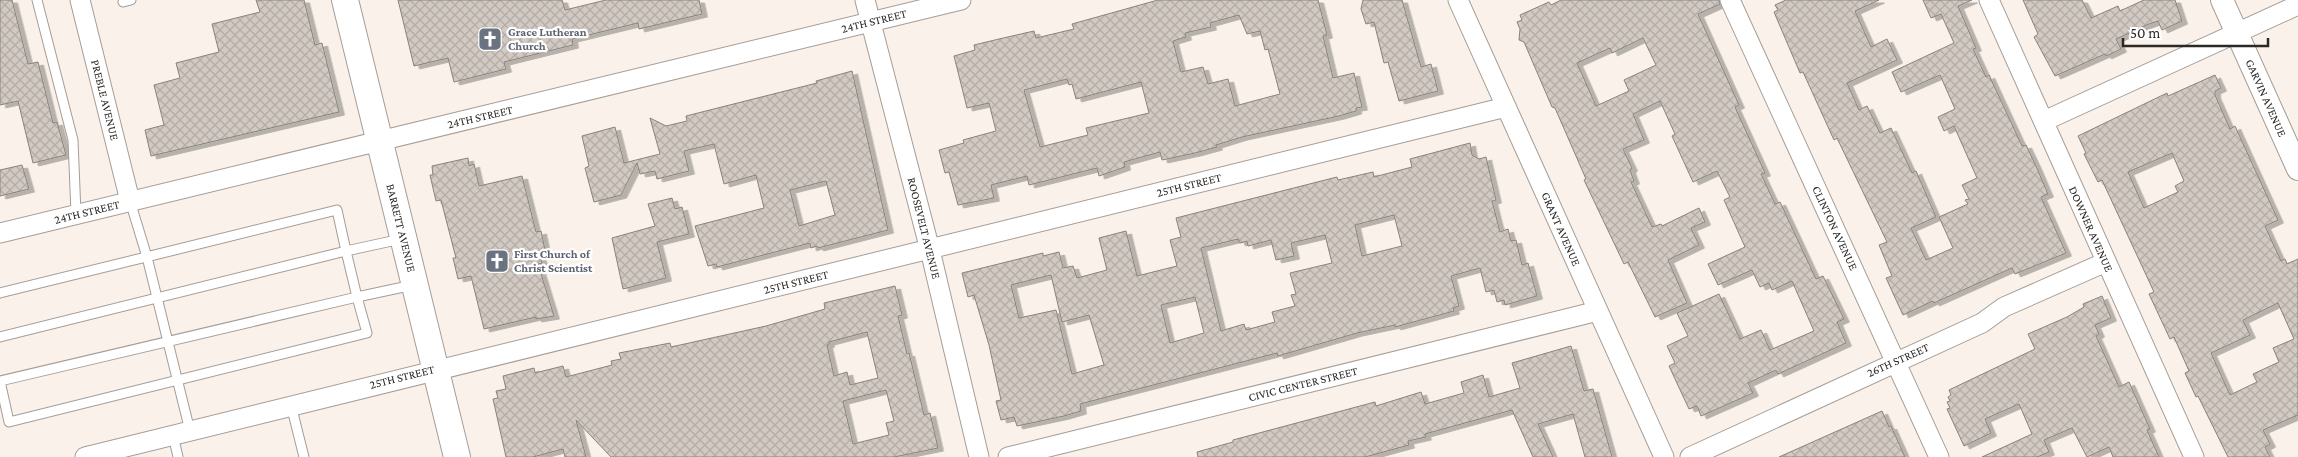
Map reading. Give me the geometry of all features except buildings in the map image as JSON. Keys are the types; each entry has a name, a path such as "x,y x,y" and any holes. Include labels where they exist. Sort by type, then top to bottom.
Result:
{"main road":[{"name":"BARRETT AVENUE","path":"345,0 457,457"}],"street":[{"name":"PREBLE AVENUE","path":"80,0 130,201"},
{"name":"ROOSEVELT AVENUE","path":"865,0 930,250 979,457"},
{"name":"24TH STREET","path":"0,233 961,0"},
{"name":"GRANT AVENUE","path":"1458,0 1664,457"},
{"name":"CLINTON AVENUE","path":"1730,0 1939,457"},
{"name":"DOWNER AVENUE","path":"1989,0 2194,457"},
{"name":"GARVIN AVENUE","path":"2222,0 2298,169"},
{"path":"2044,121 2298,5"},
{"name":"25TH STREET","path":"85,457 435,369 930,250 1506,106"},
{"name":"26TH STREET","path":"1690,457 1982,323 2004,307 2106,262"},
{"name":"CIVIC CENTER STREET","path":"1008,457 1598,311"}],"lane":[{"path":"37,0 73,140 76,214"},
{"path":"130,201 147,257 176,380 181,433 178,457"},
{"path":"0,293 337,210 357,297 367,333 9,422 0,381 357,297 415,284"},
{"path":"0,337 403,238"},
{"path":"291,405 304,457"}],"place":[{"name":"Grace Lutheran Church","path":"490,39"},
{"name":"First Church of Christ Scientist","path":"497,261"}]}
